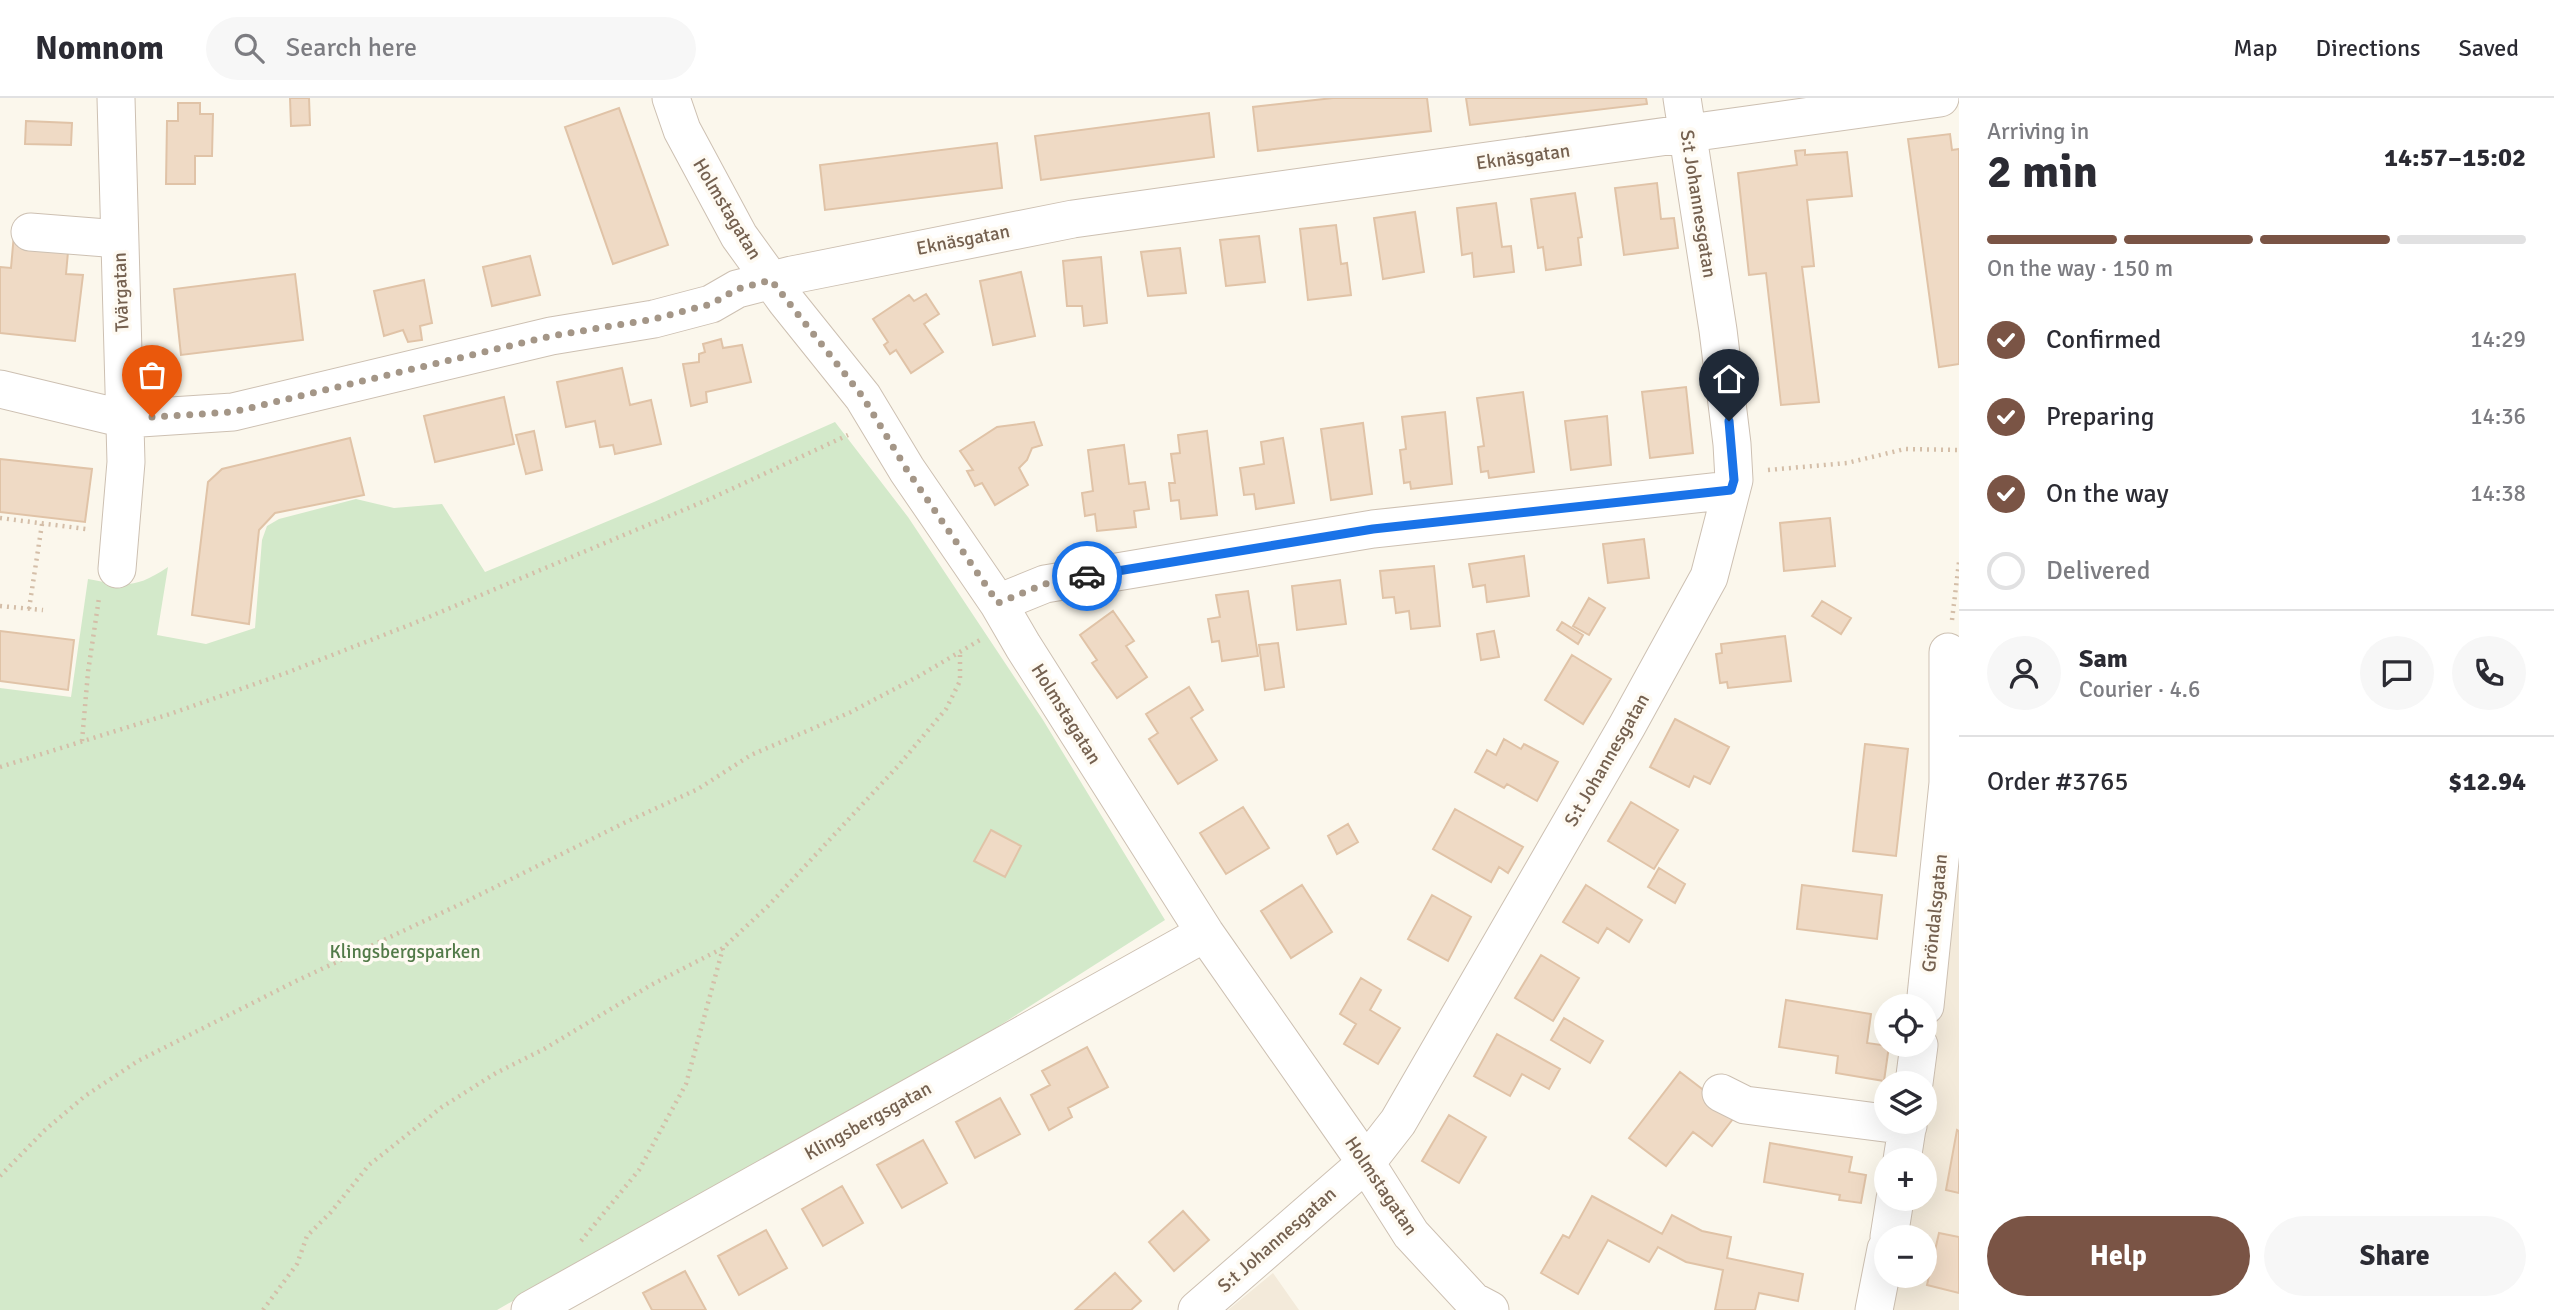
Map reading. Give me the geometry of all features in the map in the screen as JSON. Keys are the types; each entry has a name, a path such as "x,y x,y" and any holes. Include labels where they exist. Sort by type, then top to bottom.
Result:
{"street":[{"name":"Tvärgatan","path":"108,580 126,462 116,98"},
{"name":"Holmstagatan","path":"671,98 682,130 739,236 863,397 907,470 998,603 1205,933 1366,1163 1411,1234 1473,1301 1490,1310"},
{"name":"S:t Johannesgatan","path":"1196,1310 1366,1163 1398,1122 1709,577 1732,488 1732,443 1718,330 1682,98"},
{"name":"Eknäsgatan","path":"0,389 125,419 233,412 551,336 654,319 711,304 737,289 771,280 901,251 1073,219 1940,98"},
{"path":"30,232 118,239"},
{"path":"998,603 1045,584 1359,531 1732,488"},
{"name":"Gröndalsgatan","path":"1925,994 1948,783 1948,652"},
{"name":"Klingsbergsgatan","path":"530,1310 1205,933"},
{"path":"1721,1093 1745,1105 1906,1136"},
{"path":"1874,1310 1878,1288"}],"path":[{"path":"0,768 170,714 412,624 712,498 855,431"},
{"path":"1732,488 1760,471 1847,463 1905,449 1959,450"},
{"path":"0,518 87,529"},
{"path":"29,609 42,524"},
{"path":"1948,652 1959,562"},
{"path":"82,741 88,673 108,580"},
{"path":"0,606 43,610"},
{"path":"0,1176 45,1130 85,1096 138,1061 296,981 698,789 751,755 851,712 982,639"},
{"path":"263,1310 297,1264 307,1236 331,1212 369,1165 442,1107 496,1073 544,1049 651,985 723,948 768,906 898,766 946,709 960,681 960,652"},
{"path":"578,1245 639,1170 686,1084 723,948"}],"shaded area":[{"path":"1959,810 1959,1310 1884,1310 1889,1288 1937,1288 1937,1225 1903,1225 1905,1211 1937,1211 1937,1148 1919,1148 1922,1134 1937,1134 1937,1071 1931,1071 1933,1057 1937,1057 1937,1017"},
{"path":"1273,1273 1299,1310 1228,1310"}],"green space":[{"name":"Klingsbergsparken","path":"835,422 908,517 1043,720 1165,920 966,1047 497,1310 0,1310 0,688 71,697 88,579 130,584 147,579 168,567 157,635 206,644 255,628 262,540 267,526 279,519 356,499 394,508 442,504 485,572 654,502"}],"building":[{"path":"290,98 309,98 310,125 291,126"},
{"path":"1333,98 1427,98 1431,131 1258,151 1253,107"},
{"path":"1466,98 1646,98 1647,104 1470,125"},
{"path":"178,103 200,103 200,114 213,114 212,156 195,156 195,184 166,184 167,121 178,121"},
{"path":"619,108 668,245 613,264 565,127"},
{"path":"1209,113 1214,157 1041,180 1035,136"},
{"path":"26,121 72,123 71,145 25,144"},
{"path":"1950,134 1952,150 1959,149 1959,364 1939,367 1908,139"},
{"path":"997,143 1002,188 825,210 820,165"},
{"path":"1805,150 1805,155 1847,152 1852,196 1807,200 1814,266 1802,267 1819,402 1781,405 1766,273 1749,275 1738,173 1797,165 1795,151"},
{"path":"1657,183 1661,219 1674,218 1678,248 1624,255 1615,188"},
{"path":"1575,193 1582,237 1578,238 1581,265 1546,270 1543,247 1538,248 1531,199"},
{"path":"1496,203 1502,247 1511,246 1514,272 1474,277 1472,253 1462,255 1457,208"},
{"path":"1415,212 1424,272 1383,279 1374,218"},
{"path":"1336,225 1341,264 1347,263 1351,295 1308,300 1300,229"},
{"path":"14,234 68,252 66,274 83,275 75,341 0,333 0,267 11,268"},
{"path":"1259,236 1265,282 1226,286 1220,240"},
{"path":"1180,248 1186,293 1148,296 1141,252"},
{"path":"530,256 540,295 492,306 483,267"},
{"path":"1101,257 1107,323 1084,326 1082,306 1067,306 1063,261"},
{"path":"1021,272 1035,336 993,345 980,281"},
{"path":"295,274 303,340 181,355 174,289"},
{"path":"424,280 432,323 420,326 422,340 408,342 403,330 384,336 374,291"},
{"path":"926,294 939,314 924,324 943,352 911,373 896,350 890,354 884,345 888,342 873,319 909,295 914,301"},
{"path":"721,339 723,348 742,345 751,382 706,392 707,402 691,406 683,364 699,362 699,354 705,352 703,344"},
{"path":"622,368 630,405 651,400 661,444 615,454 613,445 600,447 595,421 566,427 557,382"},
{"path":"1686,387 1693,453 1650,458 1642,392"},
{"path":"1523,392 1534,472 1489,478 1488,471 1481,472 1478,447 1484,446 1477,398"},
{"path":"504,397 514,444 435,462 424,416"},
{"path":"1445,412 1452,484 1411,489 1410,482 1404,483 1400,450 1406,449 1402,417"},
{"path":"1607,416 1611,465 1571,470 1565,421"},
{"path":"1034,422 1042,445 1032,448 1027,460 1019,468 1028,485 995,505 982,483 975,486 967,471 973,470 960,451 997,427"},
{"path":"1363,423 1372,494 1331,500 1321,429"},
{"path":"534,431 542,470 526,474 516,435"},
{"path":"1207,431 1217,515 1181,519 1179,500 1171,501 1169,483 1175,483 1171,454 1180,453 1178,435"},
{"path":"350,438 364,495 275,513 259,530 249,624 192,615 208,482 222,469"},
{"path":"1283,438 1294,503 1256,509 1254,494 1244,495 1240,468 1264,464 1261,442"},
{"path":"1124,445 1129,484 1145,482 1149,509 1134,511 1136,527 1097,531 1095,514 1085,516 1082,493 1093,491 1088,450"},
{"path":"0,459 92,469 85,522 0,512"},
{"path":"1830,518 1835,566 1784,571 1780,523"},
{"path":"1644,539 1649,578 1608,583 1603,544"},
{"path":"1524,556 1529,596 1487,602 1485,585 1473,587 1469,564"},
{"path":"1434,566 1440,626 1411,629 1409,611 1396,613 1394,597 1383,598 1380,571"},
{"path":"1340,580 1346,624 1297,630 1292,586"},
{"path":"1248,591 1258,656 1222,661 1219,641 1212,642 1208,619 1220,617 1216,595"},
{"path":"1589,598 1605,608 1589,635 1573,626"},
{"path":"1822,601 1851,618 1841,634 1812,616"},
{"path":"1113,611 1134,641 1126,646 1147,677 1117,698 1092,663 1097,660 1080,635"},
{"path":"1562,622 1583,635 1578,644 1557,630"},
{"path":"0,631 74,640 68,690 0,681"},
{"path":"1494,631 1499,657 1481,660 1477,634"},
{"path":"1785,636 1791,681 1728,688 1727,682 1720,683 1716,654 1722,653 1721,644"},
{"path":"1278,643 1284,687 1265,690 1259,645"},
{"path":"1572,655 1611,679 1583,724 1545,700"},
{"path":"1189,687 1203,710 1191,718 1217,760 1178,784 1149,739 1158,733 1146,714"},
{"path":"1675,719 1729,747 1710,784 1694,776 1689,787 1650,767"},
{"path":"1504,739 1521,749 1524,744 1558,762 1537,801 1507,784 1504,788 1475,772 1487,750 1496,755"},
{"path":"1865,744 1908,749 1896,856 1853,851"},
{"path":"1631,802 1678,830 1654,869 1608,841"},
{"path":"1243,807 1269,848 1226,874 1200,833"},
{"path":"1455,809 1523,847 1508,873 1499,867 1491,882 1433,849"},
{"path":"1348,824 1358,842 1337,854 1328,836"},
{"path":"991,830 1021,846 1005,877 974,861"},
{"path":"1659,868 1685,884 1675,903 1648,887"},
{"path":"1302,885 1332,932 1291,958 1261,911"},
{"path":"1586,885 1642,920 1629,942 1607,928 1598,943 1563,922"},
{"path":"1802,885 1882,895 1877,939 1797,929"},
{"path":"1432,895 1471,917 1448,961 1408,939"},
{"path":"1541,955 1579,978 1553,1021 1515,998"},
{"path":"1361,978 1381,990 1370,1010 1400,1028 1378,1064 1344,1044 1356,1024 1340,1014"},
{"path":"1786,1000 1871,1014 1867,1043 1874,1044 1874,1057 1887,1057 1885,1071 1874,1071 1874,1079 1836,1073 1838,1056 1779,1047"},
{"path":"1564,1018 1603,1041 1590,1063 1551,1040"},
{"path":"1497,1034 1560,1069 1549,1089 1522,1074 1510,1096 1474,1076"},
{"path":"1087,1047 1108,1087 1068,1108 1072,1117 1049,1130 1031,1095 1050,1085 1042,1071"},
{"path":"1680,1072 1736,1115 1712,1146 1693,1132 1666,1166 1629,1138"},
{"path":"1000,1098 1020,1134 975,1158 956,1122"},
{"path":"1449,1115 1486,1137 1459,1183 1422,1161"},
{"path":"1957,1130 1959,1131 1959,1193 1946,1190"},
{"path":"923,1140 947,1183 902,1208 877,1165"},
{"path":"1770,1143 1852,1157 1849,1172 1866,1175 1861,1203 1839,1200 1840,1195 1764,1182"},
{"path":"842,1186 863,1223 823,1246 802,1209"},
{"path":"1592,1196 1662,1234 1672,1215 1702,1231 1731,1237 1727,1258 1803,1274 1798,1301 1759,1293 1755,1310 1715,1310 1723,1270 1686,1262 1658,1247 1649,1262 1608,1240 1578,1294 1541,1273 1563,1235 1569,1238"},
{"path":"1183,1211 1209,1240 1174,1271 1149,1242"},
{"path":"766,1230 787,1268 739,1295 718,1256"},
{"path":"1939,1233 1959,1237 1959,1293 1937,1288"},
{"path":"685,1271 706,1310 652,1310 643,1293"},
{"path":"1115,1273 1141,1301 1131,1310 1075,1310"}],"way so far":[{"path":"152,417 233,412 551,336 654,319 711,304 737,289 771,280 863,397 907,470 998,603 1045,584 1087,576"}],"route":[{"path":"1087,576 1373,529 1731,490 1734,480 1729,421"}]}
